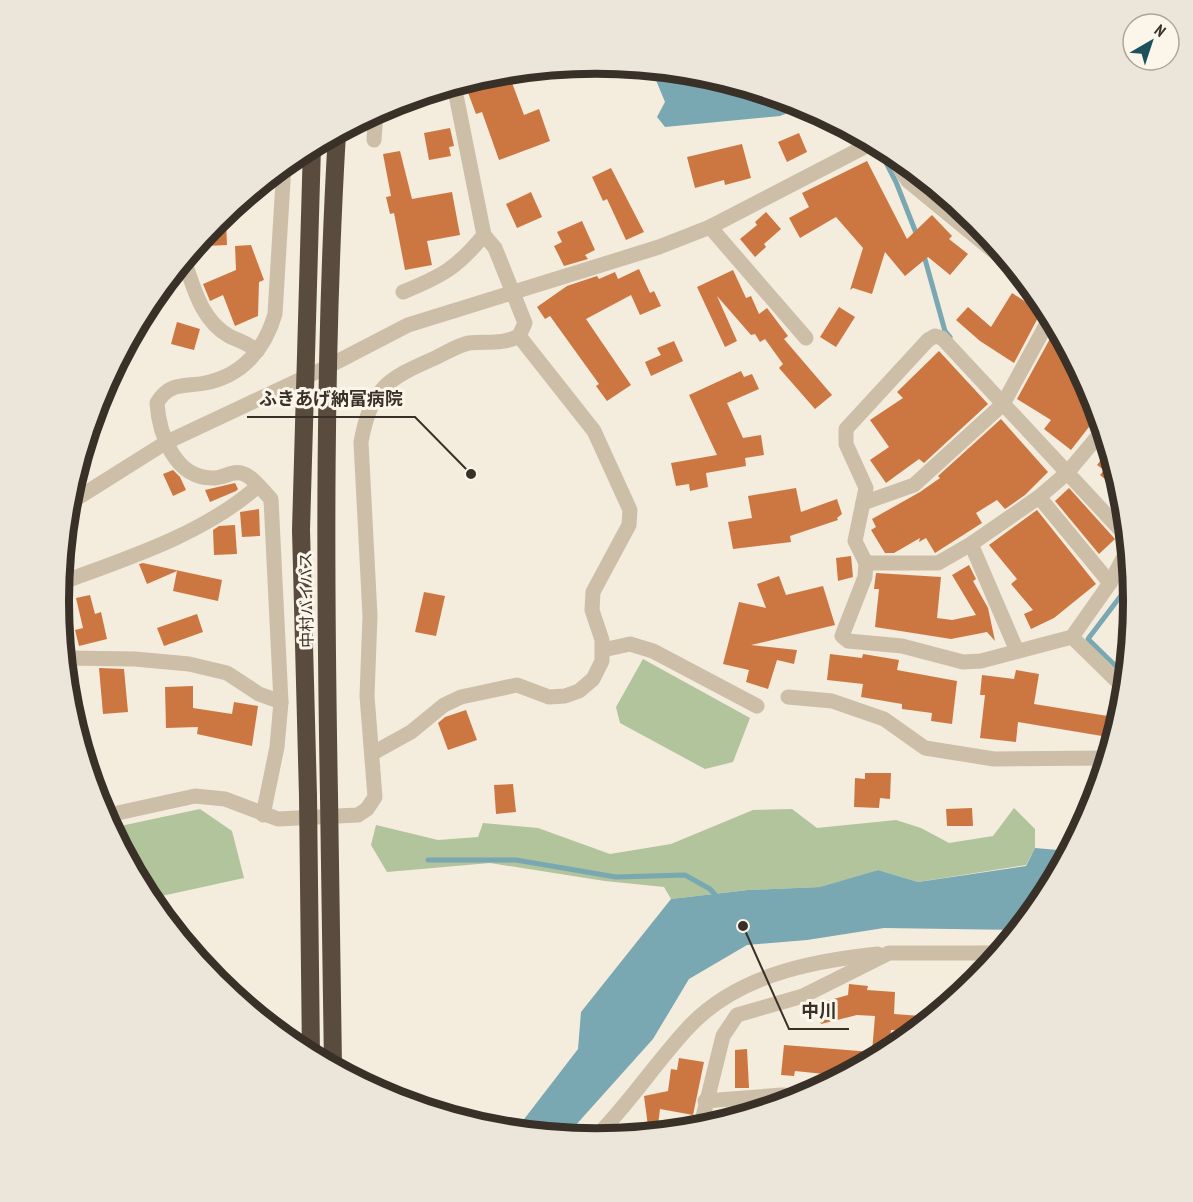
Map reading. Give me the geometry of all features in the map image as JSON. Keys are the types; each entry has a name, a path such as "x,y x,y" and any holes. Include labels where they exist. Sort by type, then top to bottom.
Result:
{"highway":[{"name":"中村バイパス","path":"333,1058 325,533 328,284 336,142"},
{"name":"中村バイパス","path":"311,1045 308,796 301,530 303,376 312,157"}],"street":[{"path":"114,814 195,796 225,799 262,815 278,819 358,815 367,809 375,797 368,696 370,616 361,442 366,416 377,394 396,375 467,344 506,343 519,336 525,323 495,248 484,235 455,92"},
{"path":"374,140 375,123"},
{"path":"79,497 165,443 303,376 327,367 408,325 659,247 710,227 865,147"},
{"path":"901,170 908,181 980,240"},
{"path":"262,815 277,747 281,702 271,499 243,474 233,472 215,479 199,477 184,468 165,443 157,403 163,393 177,385 208,382 243,367 269,334 275,314 283,177"},
{"path":"710,227 806,338"},
{"path":"403,292 445,275 468,255 484,235"},
{"path":"187,269 203,311 213,324 229,336 249,344 257,351"},
{"path":"863,503 914,485 1003,404 1046,326"},
{"path":"373,753 411,732 444,705 461,697 517,685 549,697 565,696 579,691 593,679 602,661 603,650 592,610 593,592 629,525 630,510 594,431 519,336"},
{"path":"1119,529 942,338 935,336 928,340 846,429 846,444 866,488 855,541 866,562 865,578 842,636 848,641 902,646 963,662 981,661 1072,637 1110,583 1122,560"},
{"path":"866,562 938,563 971,544 1039,497 1067,473 1098,437"},
{"path":"70,579 172,539 232,509 258,486"},
{"path":"1039,497 1110,583"},
{"path":"971,544 1017,651"},
{"path":"1072,637 1117,681"},
{"path":"603,650 630,644 653,651 757,706"},
{"path":"73,658 135,659 189,664 228,673 259,694 281,702"},
{"path":"788,697 832,701 884,719 925,748 994,759 1100,758"},
{"path":"702,1117 723,1036 737,1015 803,996 889,953"},
{"path":"603,1128 687,1028 726,998 761,979 827,959 889,953 989,953"},
{"path":"726,998 737,1015"},
{"path":"705,1101 780,1095"}],"green space":[{"path":"643,659 750,718 733,762 705,769 620,723 616,707"},
{"path":"1014,808 1035,829 1035,848 1026,865 918,882 878,870 821,887 748,890 671,899 664,887 605,881 490,863 387,872 371,845 376,825 438,840 478,837 483,823 538,828 610,854 671,844 753,810 792,809 817,828 896,820 921,828 949,843 993,836"},
{"path":"200,809 232,831 244,878 160,896 119,826"}],"water":[{"path":"655,77 733,91 792,111 780,116 665,127 657,117 665,102"},
{"path":"1035,848 1061,850 1035,894 1009,930 884,928 807,940 747,945 689,979 653,1039 574,1127 521,1123 578,1049 581,1012 671,899 748,890 820,887 878,870 918,882 1026,866"}],"building":[{"path":"511,81 524,115 539,109 550,141 499,160 482,112 476,114 467,90"},
{"path":"450,128 454,146 449,147 451,156 429,160 424,133"},
{"path":"799,133 807,152 787,162 778,142"},
{"path":"742,144 751,178 725,185 724,180 695,188 687,157"},
{"path":"400,151 412,199 452,192 460,235 427,241 432,265 405,270 394,213 390,214 386,197 391,196 383,154"},
{"path":"867,161 907,239 932,215 952,236 949,239 968,254 950,275 928,257 905,276 885,252 872,294 853,288 850,290 863,248 836,217 800,238 789,218 809,207 802,193"},
{"path":"611,168 644,232 626,240 607,199 603,201 592,177"},
{"path":"531,192 542,217 517,228 506,204"},
{"path":"766,212 781,229 764,244 766,247 755,257 740,239 757,225 755,222"},
{"path":"582,221 595,250 585,255 588,259 564,266 554,246 562,242 557,232"},
{"path":"226,226 227,245 207,246"},
{"path":"251,245 264,280 259,282 258,316 235,326 223,295 210,301 203,284 236,270 235,246"},
{"path":"639,269 650,293 654,291 661,306 640,315 631,295 586,319 631,385 607,401 596,386 599,384 550,316 545,319 537,307 567,286 597,276 599,279 615,272 618,279"},
{"path":"733,270 746,298 751,296 759,314 767,308 788,336 784,339 832,395 815,409 779,368 783,364 765,339 760,342 755,334 751,335 717,296 737,341 725,347 697,287"},
{"path":"1012,293 1035,308 1039,315 1014,363 980,341 956,320 968,307 991,327"},
{"path":"839,307 855,317 836,347 820,337"},
{"path":"177,322 200,329 194,350 171,344"},
{"path":"1052,335 1070,368 1093,422 1071,450 1044,429 1051,420 1017,399"},
{"path":"674,341 683,361 651,376 645,362 661,355 657,348"},
{"path":"939,351 988,404 924,463 919,459 886,483 870,460 889,447 870,420 903,398 897,392"},
{"path":"741,371 744,377 752,374 759,389 727,403 743,438 761,435 764,455 745,458 746,466 706,473 708,487 690,491 689,484 676,486 671,463 717,455 689,395"},
{"path":"1001,419 1048,472 1025,495 1005,509 997,500 976,513 982,523 935,553 926,538 919,542 920,538 894,553 885,553 871,530 876,527 872,519 940,478 938,476"},
{"path":"1104,457 1111,484 1100,475 1104,470 1097,465"},
{"path":"173,470 180,477 186,490 173,496 163,474"},
{"path":"235,483 238,489 236,491 210,502 205,490"},
{"path":"796,488 801,512 837,499 842,514 837,518 838,520 790,536 791,542 733,549 728,522 752,518 748,496"},
{"path":"1069,488 1115,539 1099,554 1055,501"},
{"path":"259,509 260,536 242,537 240,512"},
{"path":"1037,510 1096,584 1054,618 1031,629 1024,614 1033,610 1011,584 1017,579 989,545"},
{"path":"235,525 237,554 214,555 213,530 219,526"},
{"path":"851,556 853,577 838,581 836,558"},
{"path":"143,563 222,580 218,601 173,591 177,571 147,584 139,564"},
{"path":"969,565 976,579 973,581 988,608 995,641 987,632 951,639 875,627 879,589 874,589 876,573 941,577 937,618 952,620 976,615 952,575"},
{"path":"779,576 786,595 823,586 835,625 751,645 797,650 794,664 777,660 768,689 746,682 749,670 723,664 739,602 766,608 757,584"},
{"path":"424,592 445,596 436,636 415,632"},
{"path":"90,595 95,614 101,612 107,639 79,646 75,630 83,628 76,598"},
{"path":"197,614 203,632 164,646 157,628"},
{"path":"830,654 862,658 863,654 899,660 897,670 957,681 952,724 931,721 932,713 902,709 902,704 861,697 863,684 827,680"},
{"path":"99,668 124,669 128,712 103,714"},
{"path":"1016,670 1039,674 1034,704 1111,717 1103,748 1100,748 1102,736 1018,722 1016,742 980,738 985,695 980,695 982,675 1014,679"},
{"path":"193,686 193,708 232,714 234,702 258,706 252,746 197,734 198,727 166,728 165,687"},
{"path":"466,710 477,740 448,750 438,723 445,717"},
{"path":"865,773 891,773 890,799 880,798 879,808 854,807 855,778 865,779"},
{"path":"513,784 516,812 496,814 494,785"},
{"path":"972,808 973,826 947,826 946,809"},
{"path":"849,984 868,986 867,990 895,992 894,1014 922,1016 902,1031 891,1030 890,1040 872,1051 875,1016 857,1015 821,1024 816,1004 848,995"},
{"path":"784,1045 870,1052 829,1075 795,1071 794,1076 781,1075"},
{"path":"747,1049 749,1088 735,1088 735,1050"},
{"path":"679,1058 704,1062 693,1115 660,1109 658,1125 648,1126 644,1096 668,1091 671,1069 677,1070"}],"waterway":[{"path":"884,158 896,182 918,238"},
{"path":"923,252 945,331 950,337"},
{"path":"1119,669 1088,639 1124,592"},
{"path":"428,860 516,860 616,877 685,875 710,889 718,898"}],"place":[{"name":"ふきあげ納富病院","path":"471,474"},
{"name":"中川","path":"743,926"}]}
